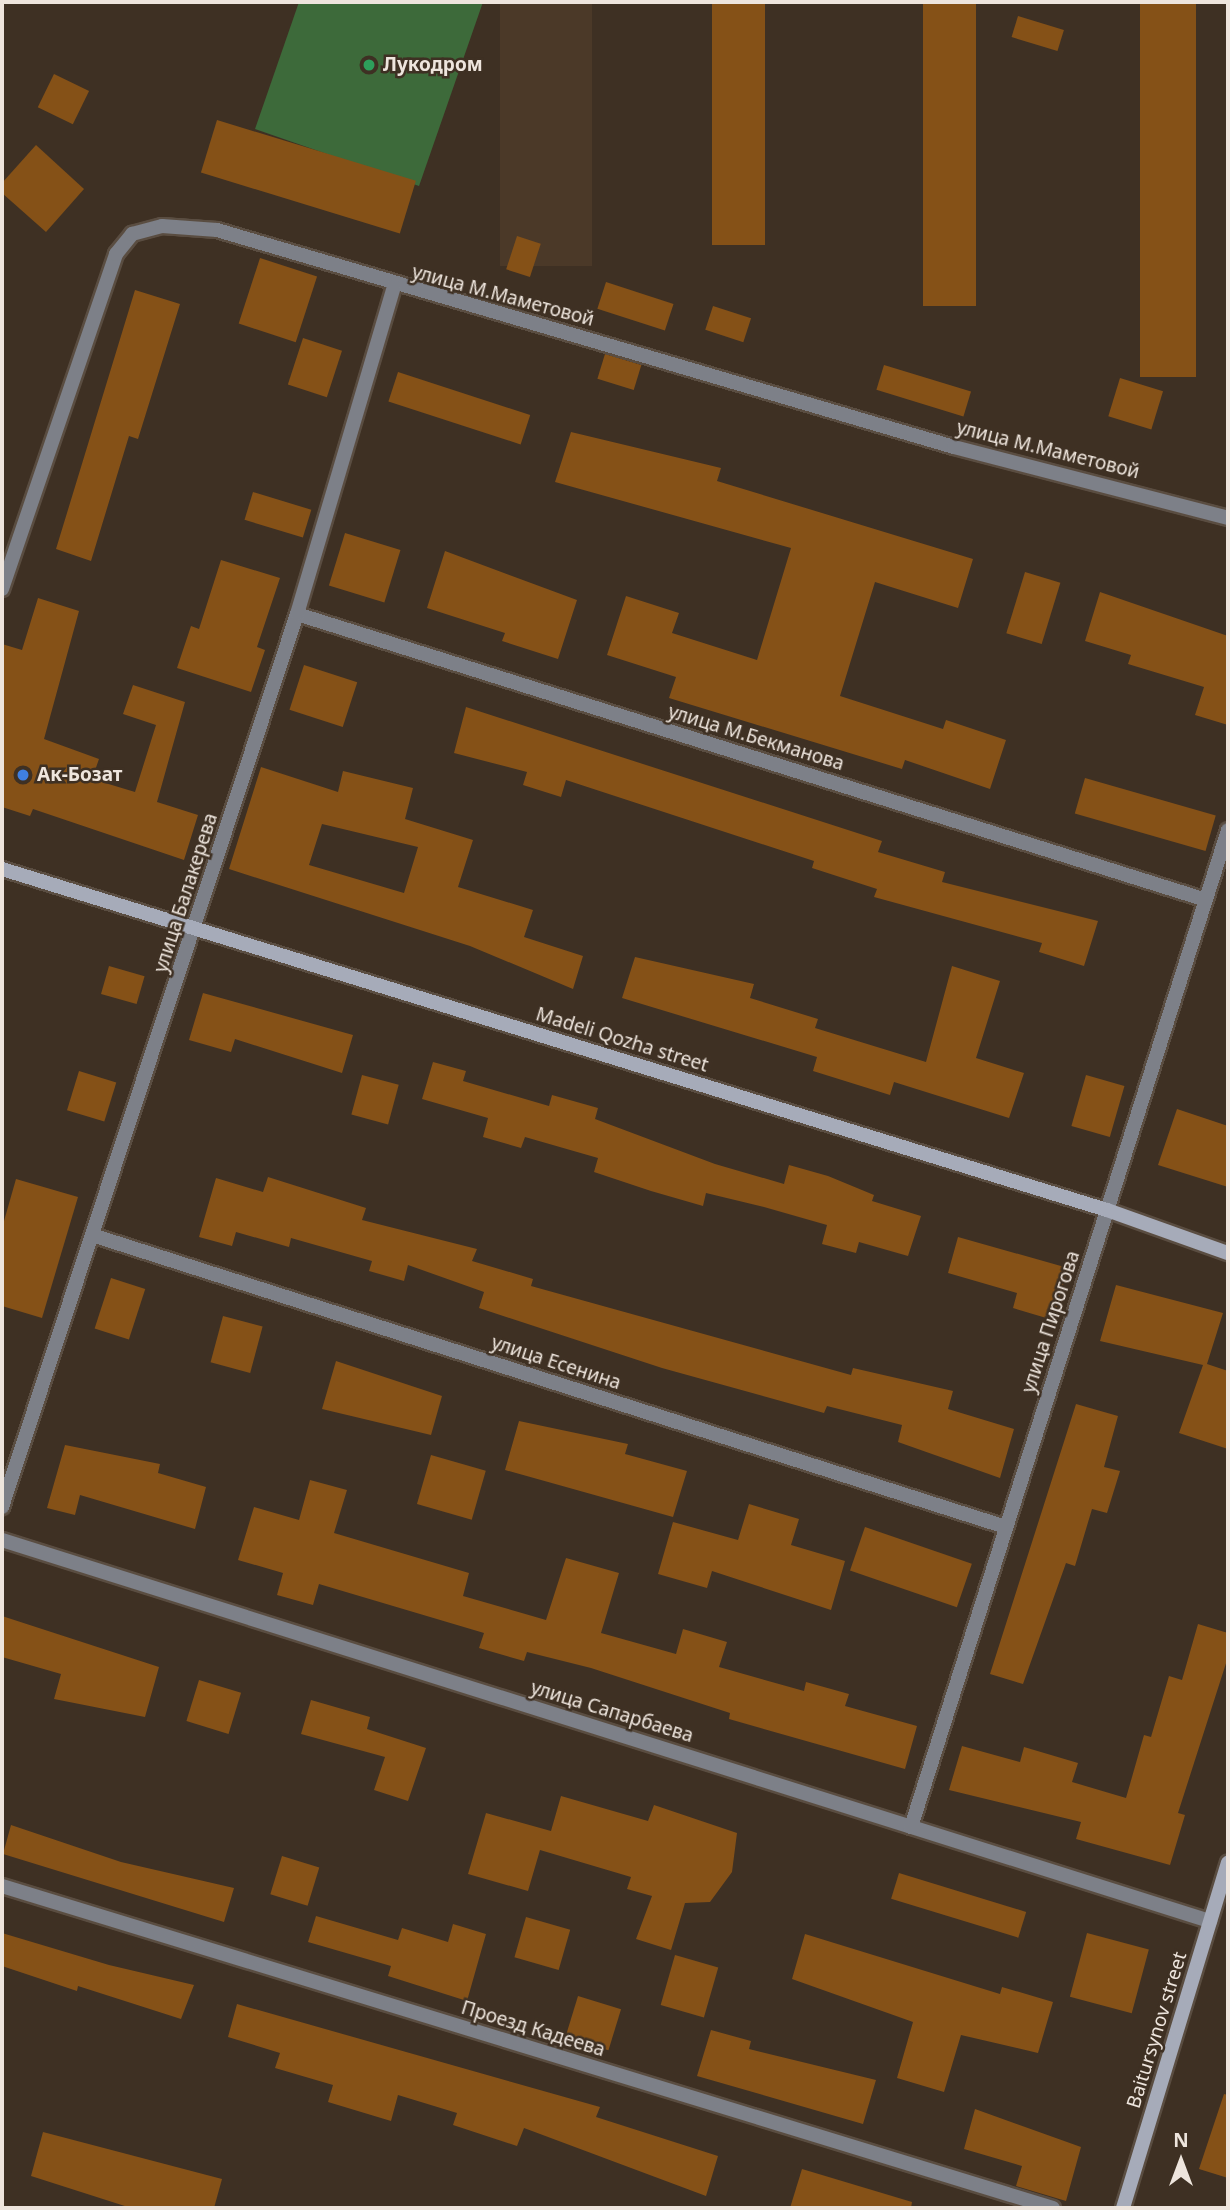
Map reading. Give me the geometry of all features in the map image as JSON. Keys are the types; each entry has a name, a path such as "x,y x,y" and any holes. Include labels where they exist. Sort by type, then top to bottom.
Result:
{"main road":[{"name":"Madeli Qozha street","path":"2,869 1107,1210 1228,1253"},
{"name":"Baitursynov street","path":"1123,2208 1228,1863"}],"street":[{"name":"улица М.Маметовой","path":"2,589 116,254 132,234 162,226 217,230 394,287 1228,518"},
{"name":"улица Балакерева","path":"2,1507 95,1236 297,614 394,287"},
{"name":"улица М.Бекманова","path":"297,614 1203,899"},
{"name":"улица Пирогова","path":"911,1827 1203,899 1228,830"},
{"name":"улица Есенина","path":"95,1236 1006,1527"},
{"name":"улица Сапарбаева","path":"2,1540 1210,1921"},
{"name":"Проезд Кадеева","path":"2,1886 1053,2208"}],"shaded area":[{"path":"500,2 592,2 592,266 500,266"}],"green space":[{"name":"Лукодром","path":"299,2 483,2 419,186 255,129"}],"building":[{"path":"712,2 765,2 765,245 712,245"},
{"path":"923,2 976,2 976,306 923,306"},
{"path":"1140,2 1196,2 1196,377 1140,377"},
{"path":"1018,16 1064,30 1057,51 1012,37"},
{"path":"54,74 89,91 73,124 38,107"},
{"path":"217,120 416,181 400,233 201,173"},
{"path":"36,145 84,189 46,232 2,193 2,183"},
{"path":"517,236 541,244 530,277 506,269"},
{"path":"260,258 317,277 296,342 239,324"},
{"path":"606,282 674,304 665,331 597,309"},
{"path":"135,290 180,304 138,439 129,436 91,561 56,549"},
{"path":"713,306 751,318 743,342 705,330"},
{"path":"303,338 342,351 327,397 288,385"},
{"path":"605,354 641,365 634,390 597,379"},
{"path":"884,365 971,392 963,416 876,390"},
{"path":"398,372 530,415 521,444 388,401"},
{"path":"1120,378 1163,391 1151,429 1108,416"},
{"path":"571,432 721,468 717,481 973,559 958,608 875,582 840,696 943,729 946,720 1006,740 990,789 905,760 902,769 669,698 676,677 607,655 626,596 679,613 672,633 757,660 791,548 555,482"},
{"path":"253,492 311,510 303,538 245,520"},
{"path":"345,533 400,550 384,603 329,586"},
{"path":"445,551 577,600 558,659 502,641 505,633 427,608"},
{"path":"221,560 280,578 257,647 265,650 251,692 177,668 191,626 199,629"},
{"path":"1025,572 1060,583 1042,644 1006,633"},
{"path":"1100,592 1228,636 1228,725 1195,715 1204,687 1128,664 1131,655 1085,641"},
{"path":"38,598 79,611 44,739 99,759 92,779 135,792 156,725 123,714 133,685 185,702 157,802 198,815 184,860 33,809 30,816 2,807 2,644 22,650"},
{"path":"304,665 357,682 343,727 289,710"},
{"path":"466,707 882,841 878,852 945,872 942,882 1098,921 1084,966 1039,952 1042,943 874,897 877,889 812,868 814,861 566,780 561,797 523,785 527,772 454,753"},
{"path":"261,767 338,792 343,771 413,788 405,819 473,840 458,887 533,910 524,937 583,956 573,989 470,946 229,869","holes":["322,824 418,847 404,893 309,865"]},
{"path":"1085,778 1216,815 1206,851 1075,814"},
{"path":"635,957 754,984 750,998 818,1019 815,1028 926,1062 952,966 1000,981 976,1058 1024,1073 1009,1118 894,1082 890,1095 813,1071 817,1057 622,998"},
{"path":"109,966 145,976 137,1004 101,994"},
{"path":"203,993 353,1035 342,1073 235,1039 231,1052 189,1040"},
{"path":"433,1062 466,1071 463,1081 549,1106 552,1095 598,1108 595,1119 715,1164 784,1184 789,1165 828,1176 874,1195 872,1201 921,1216 908,1256 859,1242 856,1253 822,1244 827,1225 706,1193 703,1206 594,1172 598,1158 525,1137 521,1148 483,1137 488,1118 422,1099"},
{"path":"79,1071 116,1082 104,1122 67,1110"},
{"path":"362,1075 399,1085 388,1124 351,1115"},
{"path":"1086,1075 1124,1086 1110,1137 1071,1126"},
{"path":"1177,1109 1228,1126 1228,1187 1158,1165"},
{"path":"268,1177 366,1208 362,1220 477,1249 472,1261 533,1279 531,1286 851,1375 853,1368 953,1391 948,1409 1014,1429 1000,1478 898,1442 902,1425 827,1406 824,1413 662,1368 479,1308 484,1292 408,1265 404,1281 369,1271 372,1261 291,1238 289,1247 236,1232 232,1246 199,1237 216,1178 263,1192"},
{"path":"16,1179 78,1197 42,1318 2,1306 2,1228"},
{"path":"958,1237 1068,1268 1053,1320 1013,1308 1017,1293 948,1273"},
{"path":"111,1278 145,1289 129,1340 95,1328"},
{"path":"1116,1285 1223,1313 1207,1364 1228,1371 1228,1449 1179,1433 1203,1365 1100,1341"},
{"path":"223,1316 263,1327 250,1373 211,1362"},
{"path":"336,1361 442,1396 431,1435 322,1409"},
{"path":"1076,1404 1118,1416 1104,1467 1120,1471 1107,1513 1092,1509 1075,1566 1066,1563 1023,1684 990,1674"},
{"path":"519,1421 628,1444 625,1454 687,1471 673,1517 505,1470"},
{"path":"65,1445 160,1464 158,1473 206,1487 195,1529 80,1495 75,1515 47,1508"},
{"path":"431,1455 486,1471 472,1520 417,1504"},
{"path":"310,1480 347,1490 334,1533 469,1573 463,1596 546,1620 566,1558 619,1573 601,1633 676,1654 683,1629 727,1642 719,1667 804,1691 806,1682 849,1694 845,1706 917,1726 905,1769 729,1719 730,1713 591,1668 527,1652 524,1661 479,1648 484,1633 319,1584 313,1605 277,1595 283,1573 238,1560 254,1507 299,1520"},
{"path":"749,1504 799,1519 791,1545 845,1561 831,1610 712,1571 707,1588 658,1574 673,1522 738,1540"},
{"path":"865,1527 972,1564 957,1607 850,1570"},
{"path":"2,1616 159,1667 145,1717 54,1699 61,1674 2,1657"},
{"path":"1198,1624 1228,1633 1228,1657 1178,1813 1185,1815 1170,1865 1076,1839 1081,1822 949,1790 962,1746 1020,1762 1024,1747 1078,1763 1072,1782 1126,1798 1144,1735 1151,1737 1169,1676 1182,1680"},
{"path":"199,1680 241,1693 229,1734 186,1721"},
{"path":"311,1700 370,1717 367,1729 426,1748 408,1801 374,1790 385,1757 301,1734"},
{"path":"561,1796 648,1821 654,1805 737,1833 732,1872 710,1902 685,1903 671,1950 636,1939 652,1896 627,1889 631,1877 540,1850 528,1891 468,1874 486,1813 551,1831"},
{"path":"11,1825 121,1862 234,1888 224,1922 3,1854"},
{"path":"282,1856 319,1867 308,1906 270,1894"},
{"path":"899,1873 1026,1912 1018,1938 891,1899"},
{"path":"316,1916 398,1940 402,1928 448,1942 453,1924 486,1934 467,2001 388,1976 391,1966 308,1942"},
{"path":"526,1917 570,1930 559,1970 514,1957"},
{"path":"2,1933 109,1965 194,1985 181,2019 78,1986 77,1991 2,1966"},
{"path":"1087,1933 1149,1950 1132,2013 1070,1997"},
{"path":"805,1934 1000,1994 1002,1987 1053,2002 1038,2053 961,2035 944,2092 897,2078 913,2022 792,1979"},
{"path":"675,1955 718,1967 704,2017 661,2005"},
{"path":"578,1996 621,2009 608,2050 565,2037"},
{"path":"237,2004 600,2107 596,2117 718,2156 706,2196 524,2128 517,2146 453,2125 457,2113 398,2095 391,2121 328,2102 333,2085 275,2068 280,2053 228,2037"},
{"path":"711,2030 751,2041 749,2049 876,2080 863,2124 697,2076"},
{"path":"1224,2094 1228,2095 1228,2178 1199,2169"},
{"path":"975,2109 1081,2147 1066,2201 1016,2186 1022,2166 964,2149"},
{"path":"43,2132 222,2179 214,2208 131,2208 31,2176"},
{"path":"802,2169 912,2202 911,2208 790,2208"}],"place":[{"name":"Лукодром","path":"369,65"},
{"name":"Ак-Бозат","path":"23,775"}]}
